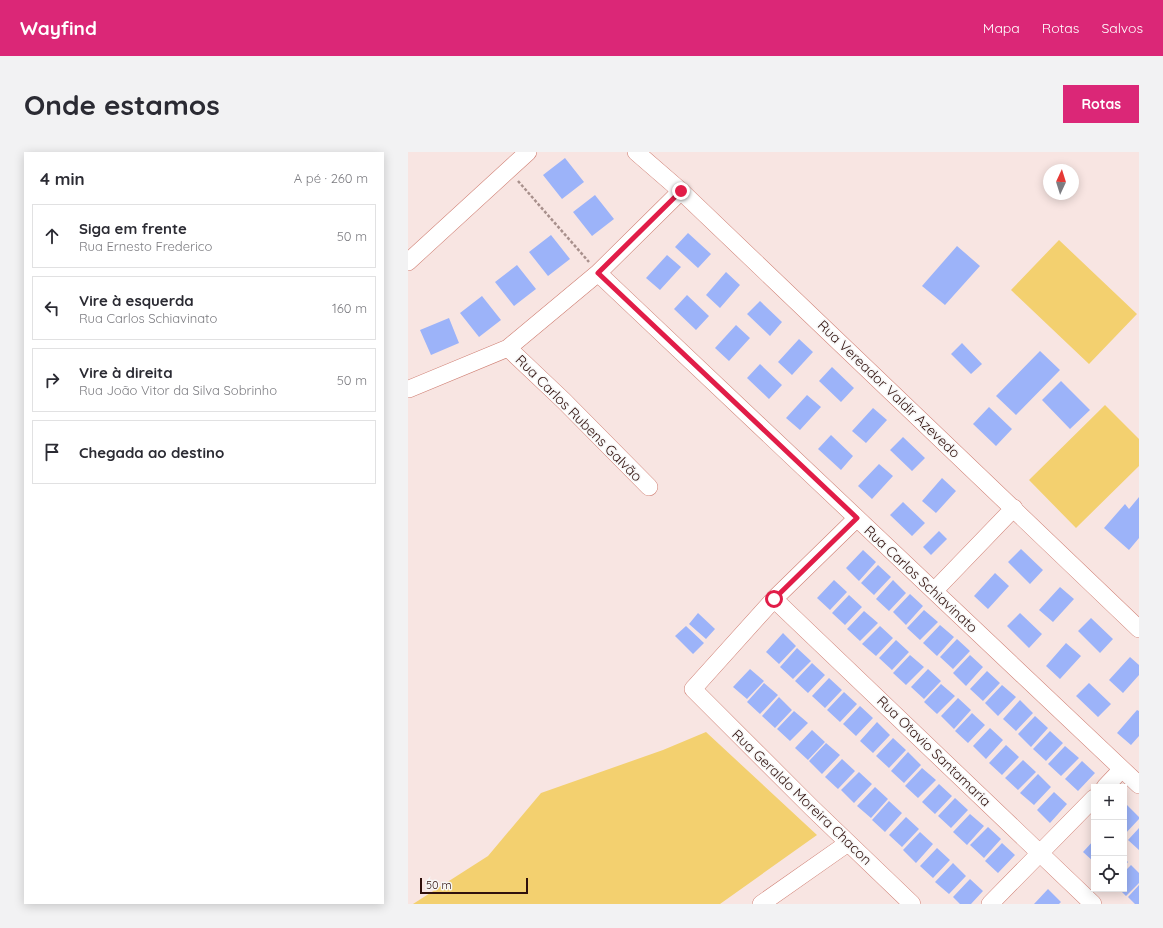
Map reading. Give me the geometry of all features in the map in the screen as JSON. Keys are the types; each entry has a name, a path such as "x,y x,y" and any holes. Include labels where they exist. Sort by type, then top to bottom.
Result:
{"street":[{"path":"408,262 528,152"},
{"name":"Rua Vereador Valdir Azevedo","path":"636,152 681,191 1139,629"},
{"path":"409,389 508,348 598,273 681,191"},
{"name":"Rua Carlos Schiavinato","path":"598,273 1139,785"},
{"name":"Rua Carlos Rubens Galvão","path":"508,348 564,401 650,487"},
{"path":"934,591 1014,508"},
{"path":"774,599 857,518"},
{"name":"Rua Geraldo Moreira Chacon","path":"774,599 693,689 848,843 912,904"},
{"name":"Rua Otavio Santamaria","path":"774,599 1094,904"},
{"path":"1108,784 1122,769"},
{"path":"990,904 1091,801"},
{"path":"761,904 848,843"}],"path":[{"path":"509,170 598,273"}],"shaded area":[{"path":"1059,240 1137,314 1089,364 1011,290"},
{"path":"1105,405 1139,439 1139,466 1076,528 1029,480"},
{"path":"706,732 817,835 720,904 413,904 488,856 541,793 663,750"}],"building":[{"path":"565,158 584,182 562,199 543,175"},
{"path":"595,195 614,219 592,236 573,212"},
{"path":"688,233 711,254 698,268 675,247"},
{"path":"551,235 570,259 548,276 529,252"},
{"path":"957,246 980,266 945,305 922,286"},
{"path":"667,255 681,267 660,290 646,278"},
{"path":"517,265 536,289 514,306 495,282"},
{"path":"726,272 740,285 720,308 706,295"},
{"path":"687,295 709,316 696,330 674,309"},
{"path":"482,296 501,320 479,337 460,313"},
{"path":"760,301 782,322 770,336 747,314"},
{"path":"449,318 459,343 431,355 420,330"},
{"path":"736,325 750,338 729,361 715,348"},
{"path":"799,339 813,352 792,375 778,362"},
{"path":"962,343 982,364 971,374 951,354"},
{"path":"1040,351 1060,370 1016,415 996,396"},
{"path":"760,364 782,385 769,399 747,378"},
{"path":"832,367 854,388 841,402 819,381"},
{"path":"1061,381 1090,410 1070,429 1042,400"},
{"path":"807,395 821,407 800,430 786,418"},
{"path":"989,407 1012,429 996,446 973,424"},
{"path":"873,408 887,420 866,443 852,431"},
{"path":"831,435 853,456 841,470 818,449"},
{"path":"903,437 925,458 912,471 890,450"},
{"path":"879,464 893,476 872,499 858,486"},
{"path":"942,478 956,491 936,513 922,501"},
{"path":"1139,497 1139,538 1129,550 1104,528 1125,504 1129,509"},
{"path":"903,502 925,523 912,536 890,515"},
{"path":"939,531 947,539 931,555 923,547"},
{"path":"1021,549 1043,570 1030,584 1008,562"},
{"path":"863,550 876,562 859,581 846,568"},
{"path":"878,565 891,577 874,595 861,583"},
{"path":"995,573 1009,586 988,609 974,596"},
{"path":"834,580 847,592 830,610 817,598"},
{"path":"893,580 906,593 889,611 876,599"},
{"path":"1060,587 1074,599 1053,622 1039,610"},
{"path":"910,594 923,606 906,625 893,612"},
{"path":"849,595 862,607 845,625 832,613"},
{"path":"924,610 938,622 920,640 907,628"},
{"path":"864,611 878,623 860,641 847,629"},
{"path":"698,613 715,629 706,639 689,624"},
{"path":"1020,613 1042,634 1029,648 1007,626"},
{"path":"1091,618 1113,639 1100,653 1078,631"},
{"path":"940,625 954,637 937,656 923,643"},
{"path":"686,626 704,643 693,654 675,636"},
{"path":"880,626 893,638 876,656 862,644"},
{"path":"783,633 796,646 779,664 766,652"},
{"path":"957,639 970,651 953,669 940,657"},
{"path":"896,640 909,652 892,670 879,658"},
{"path":"1066,643 1081,656 1060,679 1046,666"},
{"path":"797,648 811,661 793,679 780,667"},
{"path":"910,655 924,667 906,685 893,673"},
{"path":"970,655 983,667 966,686 953,673"},
{"path":"1130,657 1139,665 1139,675 1123,693 1109,680"},
{"path":"812,663 825,675 808,693 795,681"},
{"path":"750,669 764,681 747,699 733,687"},
{"path":"928,669 941,681 924,699 911,687"},
{"path":"987,671 1000,683 983,701 970,689"},
{"path":"829,678 842,690 825,708 812,696"},
{"path":"764,683 778,695 760,714 747,702"},
{"path":"1089,683 1111,704 1098,717 1076,696"},
{"path":"941,684 955,696 937,714 924,702"},
{"path":"1002,685 1016,697 998,716 985,703"},
{"path":"844,692 857,704 840,722 827,710"},
{"path":"779,697 792,710 775,728 762,716"},
{"path":"958,698 971,710 954,729 941,716"},
{"path":"1020,700 1033,713 1016,731 1003,719"},
{"path":"860,706 873,718 856,736 843,724"},
{"path":"1137,710 1139,711 1139,736 1131,745 1117,733"},
{"path":"794,711 808,723 790,741 777,729"},
{"path":"972,713 985,725 968,743 955,731"},
{"path":"1035,716 1048,728 1031,747 1018,734"},
{"path":"877,722 890,735 873,753 860,741"},
{"path":"990,728 1003,740 986,759 973,746"},
{"path":"812,730 825,742 808,760 795,748"},
{"path":"1050,731 1063,743 1046,761 1033,749"},
{"path":"893,738 906,750 889,768 876,756"},
{"path":"826,743 840,755 822,774 809,761"},
{"path":"1006,745 1019,757 1002,775 989,763"},
{"path":"1065,746 1079,758 1061,776 1048,764"},
{"path":"908,752 921,765 904,783 891,771"},
{"path":"842,759 855,771 838,789 825,777"},
{"path":"1023,760 1036,772 1018,790 1005,778"},
{"path":"1082,761 1095,773 1078,791 1065,779"},
{"path":"922,768 936,780 918,798 905,786"},
{"path":"859,772 872,784 854,803 841,790"},
{"path":"1038,774 1051,787 1034,805 1020,793"},
{"path":"939,784 952,796 935,814 922,802"},
{"path":"875,787 888,799 871,818 857,806"},
{"path":"1054,792 1067,804 1050,823 1037,810"},
{"path":"955,798 968,810 951,828 938,816"},
{"path":"889,801 902,813 885,832 872,820"},
{"path":"1127,805 1139,817 1139,819 1127,832"},
{"path":"970,814 984,826 967,845 953,832"},
{"path":"906,817 919,829 902,847 889,835"},
{"path":"988,827 1001,839 984,858 970,845"},
{"path":"1139,828 1139,850 1128,840"},
{"path":"920,832 933,844 916,863 903,850"},
{"path":"1002,843 1015,855 998,873 985,861"},
{"path":"1091,843 1091,859 1083,852"},
{"path":"937,848 950,860 933,878 920,866"},
{"path":"953,863 966,876 949,894 935,882"},
{"path":"1131,865 1139,873 1139,883 1126,896 1122,892 1127,892 1127,869"},
{"path":"970,879 983,891 971,904 960,904 953,897"},
{"path":"1139,885 1139,904 1135,904 1128,897"},
{"path":"1048,889 1061,902 1059,904 1034,904"}],"route":[{"path":"681,191 598,273 857,518 774,599"}]}
